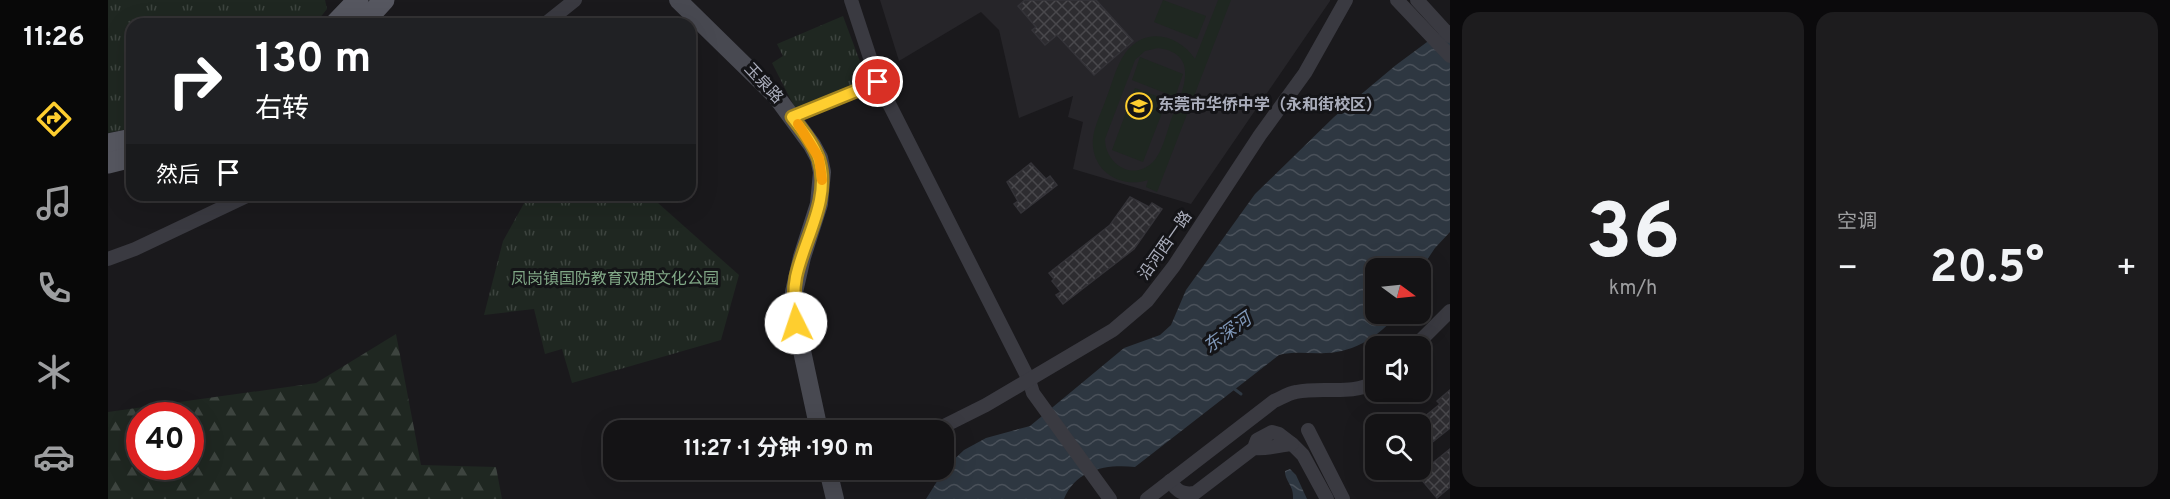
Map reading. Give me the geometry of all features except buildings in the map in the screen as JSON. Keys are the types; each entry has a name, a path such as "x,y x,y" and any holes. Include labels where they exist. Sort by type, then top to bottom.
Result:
{"main road":[{"path":"341,18 358,0"},
{"path":"368,18 384,0"},
{"path":"108,144 126,140"},
{"path":"108,162 126,158"}],"street":[{"path":"552,18 575,0"},
{"name":"玉泉路","path":"678,0 776,96 819,158 822,172 819,204 794,291 796,323 817,420"},
{"path":"851,0 878,82 1029,380 1033,393 1110,499"},
{"name":"沿河西一路","path":"954,421 986,405 1113,330 1147,301 1174,266 1260,135 1305,73 1346,0"},
{"path":"1397,0 1450,36"},
{"path":"1417,0 1450,56"},
{"path":"792,117 878,82"},
{"path":"108,259 135,249 236,201"},
{"path":"1425,336 1450,311"},
{"path":"1147,499 1274,400 1295,392 1342,391 1365,388"},
{"path":"1308,430 1343,499"},
{"path":"1170,481 1178,492 1187,495 1195,493 1254,448 1264,450 1278,445 1292,444 1303,455 1326,499"},
{"path":"834,480 835,499"}],"shaded area":[{"name":"东莞市华侨中学（永和街校区）","path":"880,0 1330,1 1191,204 1073,169 1083,122 1068,117 1073,96 1019,118 999,30 981,12 899,61"}],"green space":[{"path":"108,0 325,0 327,9 320,18 126,18 126,129 108,133"},
{"path":"1163,0 1206,16 1197,39 1154,22"},
{"path":"1218,0 1231,0 1157,192 1146,187 1148,180 1130,182 1105,172 1095,157 1093,135 1117,69 1126,52 1143,39 1152,36 1162,37 1180,44 1195,59","holes":["1158,48 1172,52 1181,59 1185,68 1179,101 1156,158 1145,168 1129,170 1115,163 1106,148 1105,139 1135,60 1145,51"]},
{"path":"843,16 865,75 861,83 795,108 772,63 783,56 777,44"},
{"path":"1140,57 1183,74 1175,97 1132,80"},
{"path":"1135,88 1167,100 1143,162 1112,150"},
{"name":"凤岗镇国防教育双拥文化公园","path":"525,201 656,201 739,275 721,340 572,383 562,349 545,354 534,309 484,315 503,241"},
{"path":"396,334 421,465 496,467 502,499 108,499 108,412 126,409 126,480 204,480 204,402 180,402 316,383"}],"water":[{"name":"东深河","path":"1450,25 1450,232 1428,258 1365,258 1365,324 1388,324 1383,329 1375,336 1365,336 1365,342 1347,350 1279,355 1135,467 1103,468 1084,475 1069,489 1064,499 926,499 938,480 954,480 954,459 964,450 986,438 1030,426 1124,348 1160,335 1171,325 1186,290 1255,194 1334,117 1396,65"},
{"path":"1290,469 1296,475 1307,499 1293,499 1285,471"}],"waterway":[{"path":"1233,388 1241,394"}],"slow traffic":[{"path":"798,124 819,158 822,180"}],"place":[{"name":"东莞市华侨中学（永和街校区）","path":"1139,106"}],"route":[{"path":"796,323 794,291 797,274 819,204 822,172 819,158 792,117 878,82"}]}
